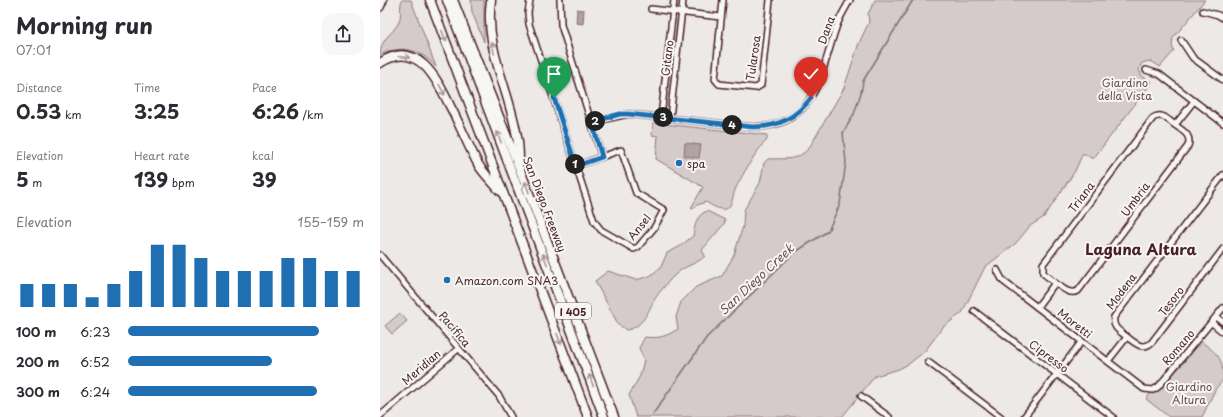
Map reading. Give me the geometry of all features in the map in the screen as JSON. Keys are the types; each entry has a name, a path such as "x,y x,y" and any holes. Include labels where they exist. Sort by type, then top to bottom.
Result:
{"highway":[{"name":"I 405","path":"430,0 588,417"},
{"path":"447,0 604,417"},
{"name":"San Diego Freeway","path":"453,0 520,170 614,417"},
{"path":"490,0 492,46 517,136 520,170"},
{"path":"380,63 393,57 409,57 423,63 430,70 443,92 479,166 504,195"}],"main road":[{"path":"380,7 383,0"}],"street":[{"name":"Ansel","path":"530,0 529,23 576,166 597,225 601,230 636,248 654,228 664,210 636,193 621,150 576,166"},
{"path":"560,0 561,25 602,157"},
{"name":"Gitano","path":"661,117 674,0"},
{"name":"Gitano","path":"670,118 683,0"},
{"name":"Tularosa","path":"723,0 714,75 716,82 719,84 760,87 770,0"},
{"name":"Dana","path":"592,122 624,114 762,127 781,123 804,107 814,93 836,26 850,0"},
{"path":"651,9 721,17"},
{"path":"1203,11 1223,18"},
{"path":"1181,40 1193,58 1223,80"},
{"path":"1146,70 1159,74 1223,123"},
{"path":"1175,125 1194,101"},
{"name":"Triana","path":"1055,283 1043,273 1042,269 1043,264 1057,245 1154,118 1159,115 1163,116 1175,125"},
{"name":"Umbria","path":"1055,283 1068,292 1073,293 1078,291 1188,146 1190,142 1188,136 1175,125"},
{"name":"Modena","path":"1127,337 1115,328 1113,323 1114,317 1223,175"},
{"name":"Tesoro","path":"1127,337 1138,346 1146,346 1152,342 1223,249"},
{"name":"Pacifica","path":"380,255 499,396 511,417"},
{"name":"Moretti","path":"997,270 1003,281 1144,389"},
{"path":"1037,307 1055,283"},
{"name":"Romano","path":"1144,389 1153,390 1158,387 1223,308"},
{"name":"Cipresso","path":"974,311 1113,417"},
{"path":"1216,317 1223,322"},
{"path":"1212,323 1223,332"},
{"path":"1108,362 1127,337"},
{"path":"1024,417 1082,342"},
{"name":"Meridian","path":"380,416 458,349"},
{"path":"928,362 1001,417"},
{"path":"861,396 889,417"}],"green space":[{"path":"402,0 411,0 436,67 424,56 410,50 396,50 380,55 384,41 399,22"},
{"path":"471,0 484,0 484,42 472,12"},
{"name":"Giardino della Vista","path":"875,0 1205,0 1173,38 1172,46 1174,51 1160,67 1151,62 1141,64 1139,70 1142,76 1152,82 1093,159 1083,153 1075,171 1044,217 1030,226 1016,243 985,267 962,313 943,327 925,351 910,363 899,369 875,376 842,417 636,417 629,395 640,376 644,360 639,348 645,337 655,338 678,329 676,317 681,302 696,287 722,276 734,255 743,226 744,210 760,183 764,163 768,159 785,159 795,157 809,148 844,88 859,43 869,22 868,14"},
{"path":"653,123 767,135 767,140 745,171 728,208 721,209 706,202 697,205 693,209 691,208 703,187 656,159 658,136 652,135"},
{"path":"707,211 725,220 724,224 702,250 705,256 679,271 655,298 642,321 633,328 626,330 618,324 595,281 608,271 636,280 650,276 661,267 667,253 679,247 693,236 698,218"},
{"path":"400,313 407,321 392,334 385,326"},
{"name":"Giardino Altura","path":"1202,342 1219,358 1222,367 1223,380 1216,388 1202,417 1169,417 1146,399 1150,394 1159,390"}],"shaded area":[{"path":"577,9 584,10 583,24 576,23"},
{"path":"685,143 701,145 699,158 684,156"}],"waterway":[{"name":"San Diego Creek","path":"653,414 707,337 794,253 828,231 840,204 846,162 843,133 854,114 861,93 863,81 913,0"}],"place":[{"name":"spa","path":"679,163"},
{"name":"Amazon.com SNA3","path":"447,280"}],"district":[{"name":"Laguna Altura","path":"1141,248"}],"route":[{"path":"554,98 576,166 602,157 592,122 620,114 628,114 753,127 767,127 781,123 793,116 801,110 811,98"}]}
